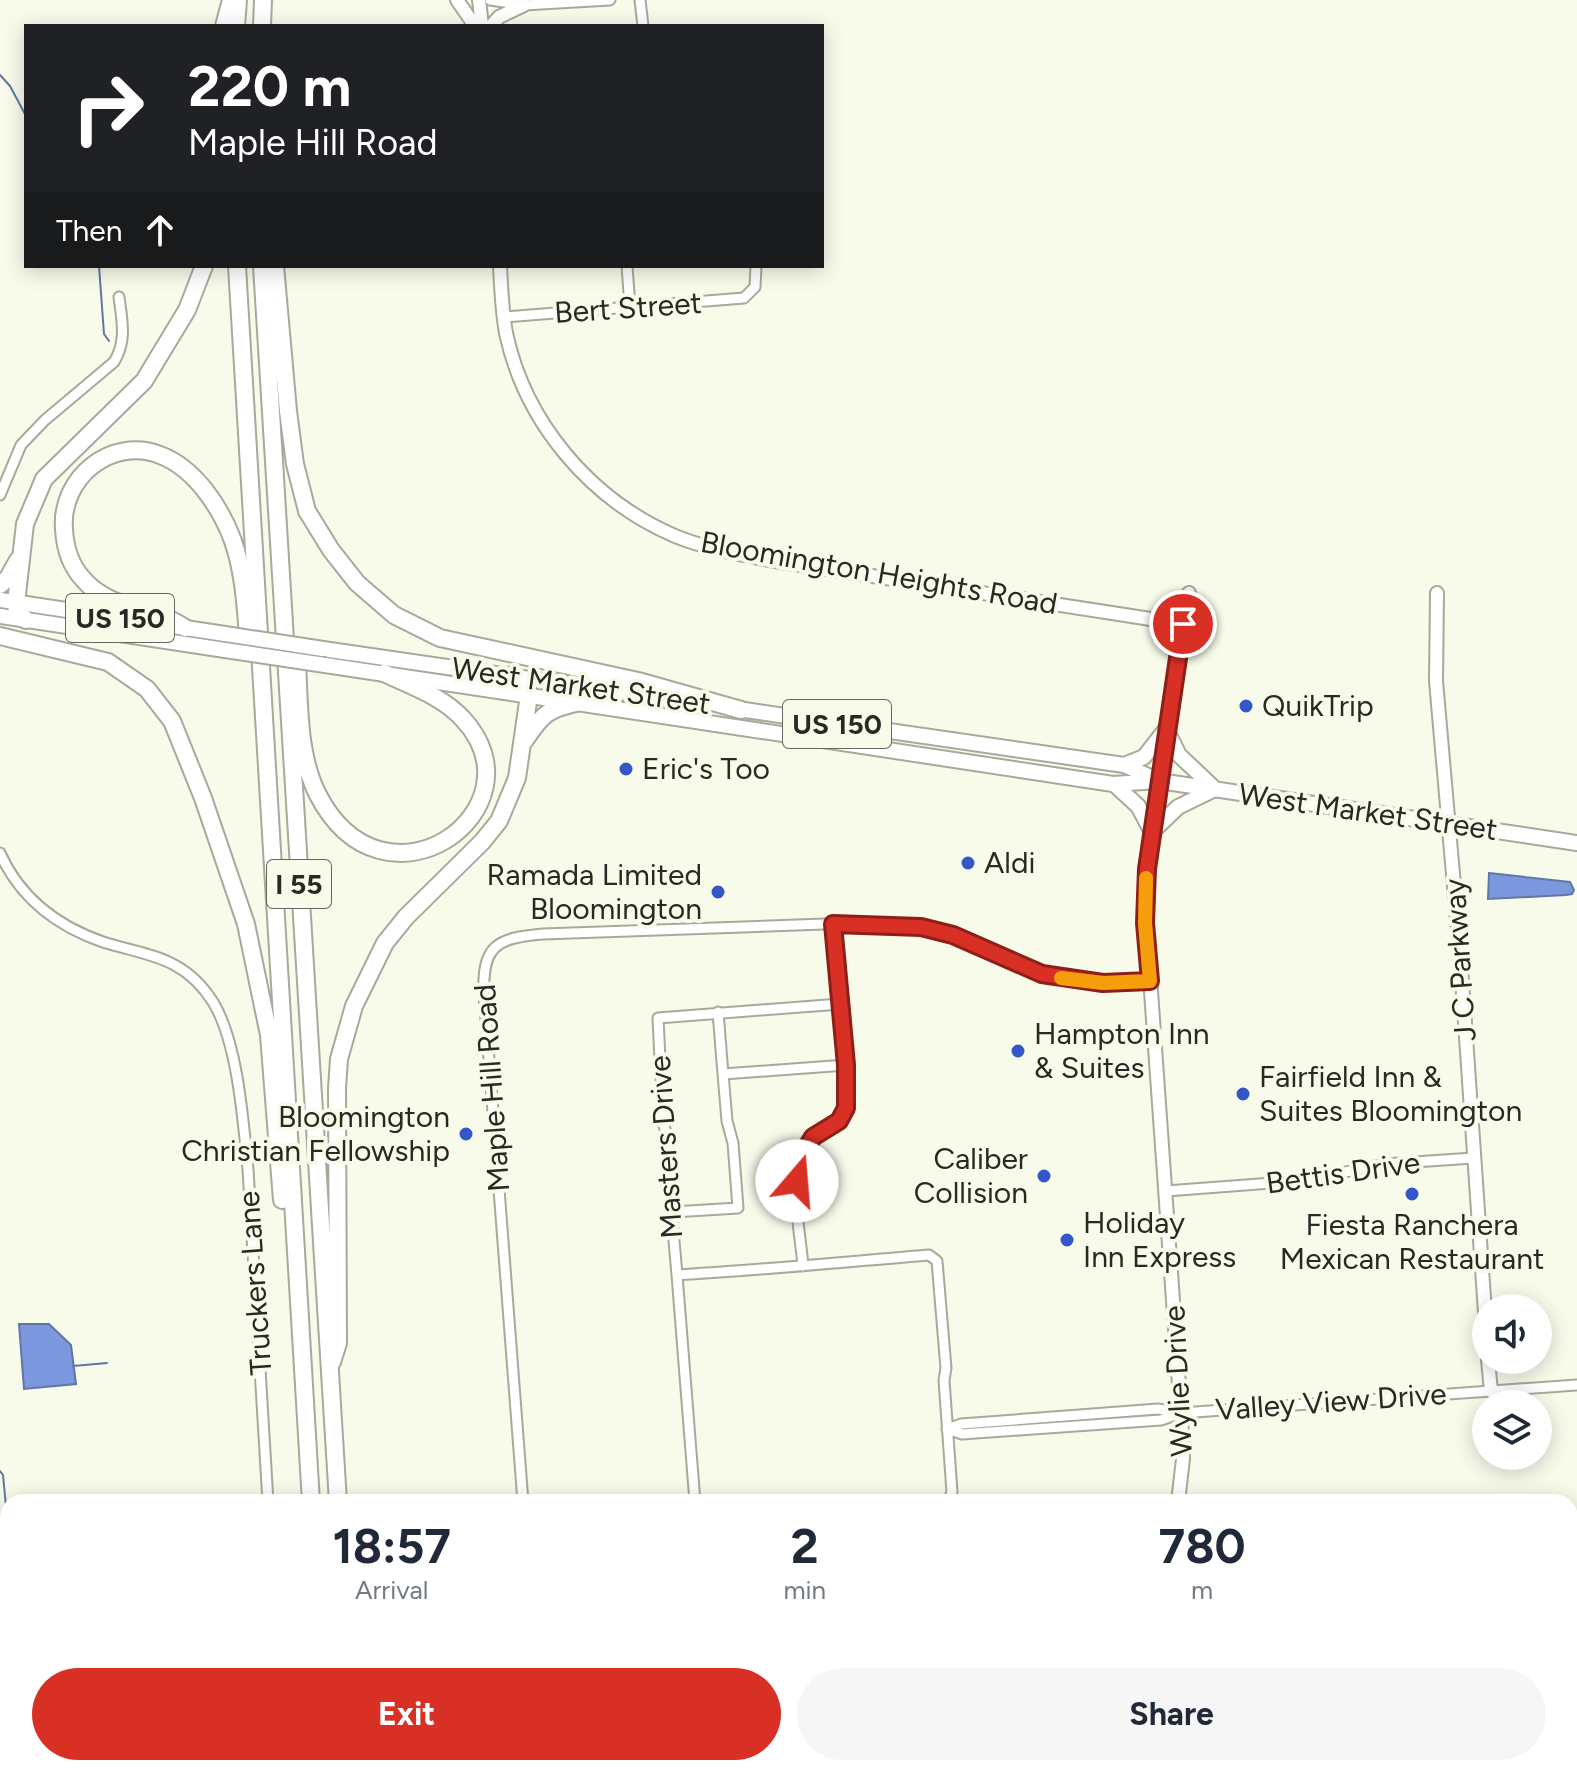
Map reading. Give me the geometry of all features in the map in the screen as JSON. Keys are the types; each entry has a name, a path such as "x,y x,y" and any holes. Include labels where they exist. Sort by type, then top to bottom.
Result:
{"highway":[{"path":"225,24 231,0"},
{"path":"236,24 238,0"},
{"path":"262,24 263,0"},
{"path":"26,620 8,601 30,507 44,479 144,381 187,310 203,268"},
{"name":"I 55","path":"237,268 311,1494"},
{"name":"I 55","path":"262,268 337,1494"},
{"path":"275,268 288,411 307,511 331,550 357,583 394,615 440,638 638,681 741,710"},
{"path":"185,628 169,616 133,608 102,595 83,580 69,558 63,520 66,500 76,479 93,463 125,451 143,450 160,455 187,471 211,500 232,538 239,559 250,667 263,697"},
{"path":"0,585 8,578 21,555"},
{"path":"282,582 295,628 304,749 317,792 334,820 356,840 385,851 404,853 433,847 459,831 471,818 481,796 484,764 472,732 461,716 435,697 384,673"},
{"path":"0,636 108,662 147,689 172,721 203,798 246,924 269,1035 282,1207 297,1273"},
{"path":"329,1371 338,1343 336,1161 339,1059 354,1006 385,943 406,917 482,842 499,821 517,778 529,695 523,684 512,675"},
{"path":"522,744 548,710 580,702"}],"main road":[{"path":"457,0 474,24"},
{"path":"479,0 482,24"},
{"path":"493,24 499,17 524,5"},
{"name":"Bloomington Heights Road","path":"500,268 504,317 521,381 559,447 588,479 611,498 675,536 716,549 775,561 1183,624"},
{"name":"Wylie Drive","path":"1179,1494 1183,1459 1181,1413 1145,907 1166,729 1189,593"},
{"name":"J C Parkway","path":"1437,593 1436,681 1450,824 1483,1294"},
{"name":"West Market Street","path":"8,601 1124,765 1159,781"},
{"name":"West Market Street","path":"0,616 1113,784 1159,781 1577,843"},
{"path":"1113,784 1138,806 1152,832 1178,807 1215,789 1179,755 1166,729 1144,757 1124,765"}],"street":[{"path":"490,0 524,5 610,0"},
{"path":"640,0 643,24"},
{"path":"627,268 630,307"},
{"name":"Bert Street","path":"504,317 744,298 752,293 757,279 756,268"},
{"path":"0,495 21,445 45,420 114,362 124,342 119,297"},
{"name":"Truckers Lane","path":"0,853 18,883 46,914 89,936 171,962 204,990 224,1025 248,1169 268,1494"},
{"path":"803,1266 797,1181 802,1155 813,1137 839,1121 846,1108 846,1065 833,924"},
{"name":"Maple Hill Road","path":"522,1494 484,994 484,966 489,953 503,941 532,935 901,924 953,935 1042,974 1090,982 1150,981"},
{"path":"673,1212 738,1208 718,1012 840,1004"},
{"name":"Masters Drive","path":"694,1494 677,1275 675,1201 670,1147 663,1122 658,1018 718,1012"},
{"path":"723,1074 846,1065"},
{"name":"Bettis Drive","path":"1166,1191 1300,1181 1385,1164 1473,1158"},
{"path":"677,1275 751,1272 929,1255 934,1258 938,1267 945,1356 951,1494"},
{"name":"Valley View Drive","path":"1505,1390 1577,1385"},
{"name":"Valley View Drive","path":"947,1429 961,1424 1158,1409 1181,1413 1472,1392"}],"water":[{"path":"1489,873 1570,882 1574,890 1566,895 1488,899"},
{"path":"19,1324 49,1324 71,1345 76,1384 24,1389"}],"waterway":[{"path":"0,75 10,86 24,112"},
{"path":"99,268 104,334 109,341"},
{"path":"73,1366 107,1363"},
{"path":"0,1471 5,1494"}],"slow traffic":[{"path":"1061,978 1103,983 1150,981 1145,923 1146,878"}],"place":[{"name":"QuikTrip","path":"1246,706"},
{"name":"Eric's Too","path":"626,769"},
{"name":"Aldi","path":"968,863"},
{"name":"Ramada Limited Bloomington","path":"718,892"},
{"name":"Hampton Inn & Suites","path":"1018,1051"},
{"name":"Fairfield Inn & Suites Bloomington","path":"1243,1094"},
{"name":"Bloomington Christian Fellowship","path":"466,1134"},
{"name":"Caliber Collision","path":"1044,1176"},
{"name":"Fiesta Ranchera Mexican Restaurant","path":"1412,1194"},
{"name":"Holiday Inn Express","path":"1067,1240"}],"route":[{"path":"797,1181 802,1155 813,1137 839,1121 846,1108 846,1065 833,924 921,927 953,935 1042,974 1078,981 1150,981 1145,923 1147,869 1183,624"}]}
